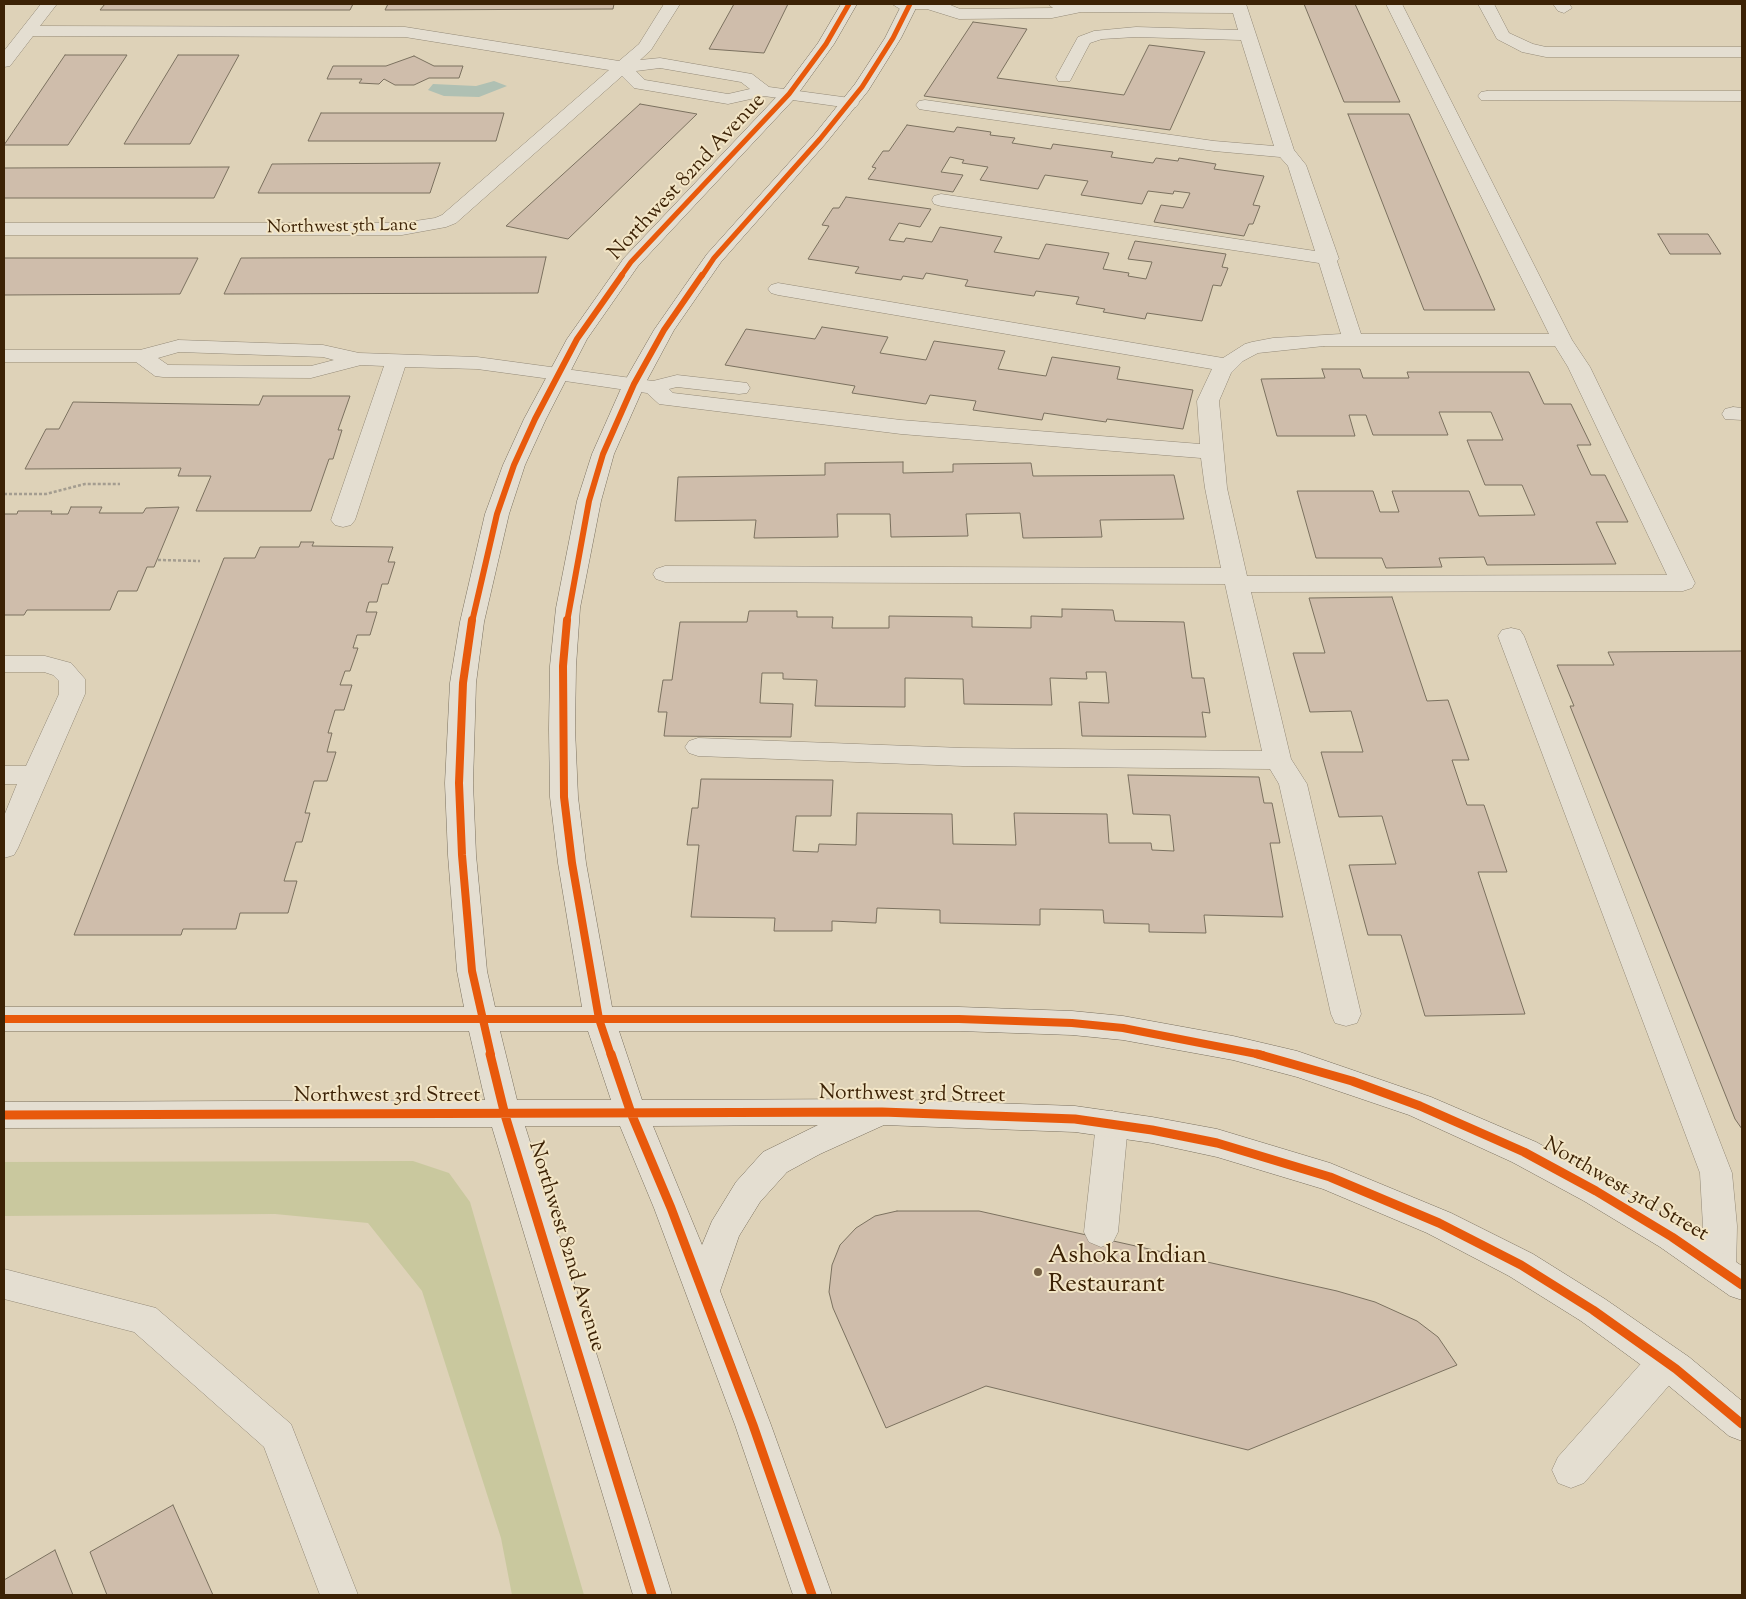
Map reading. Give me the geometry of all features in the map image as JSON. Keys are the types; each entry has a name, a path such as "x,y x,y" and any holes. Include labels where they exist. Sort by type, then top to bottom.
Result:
{"street":[{"path":"4,62 49,4"},
{"name":"Northwest 5th Lane","path":"4,229 402,229 439,224 449,219 644,47 672,4"},
{"name":"Northwest 82nd Avenue","path":"652,1595 505,1115 472,971 462,854 459,783 463,683 472,622 497,514 514,465 558,374 602,301 631,262 789,94 826,44 849,4"},
{"path":"812,1595 766,1460 671,1208 630,1113 598,1019 572,863 564,797 562,729 563,666 568,608 589,501 603,454 643,385 664,330 714,258 850,103 879,62 906,4 939,5 959,14 1009,9 1052,13 1083,8 1239,6 1285,152 1297,165 1329,259 1353,340"},
{"path":"1056,4 1083,8"},
{"path":"665,574 1683,583 1579,367 1562,340 1394,4"},
{"path":"1486,4 1503,36 1513,42 1546,52 1742,52"},
{"path":"27,31 405,32 622,67 660,64 688,68 746,78 764,91"},
{"path":"1064,76 1084,40 1088,37 1136,32 1248,35"},
{"path":"1587,52 1605,81"},
{"path":"622,67 640,84 728,99 764,91 850,103"},
{"path":"1487,96 1605,81 1742,96"},
{"path":"925,105 1214,146 1285,152"},
{"path":"941,200 1329,259"},
{"path":"778,289 1227,365"},
{"path":"1346,1014 1293,784 1278,760 1236,580 1216,488 1208,401 1215,382 1227,365 1236,357 1252,348 1273,344 1353,340 1562,340"},
{"path":"4,356 141,356 163,371 312,372 359,360 477,363 643,385 677,381 768,408 782,431 896,444 990,433"},
{"path":"344,520 397,360"},
{"path":"643,385 667,399 740,407 906,409 990,433 1212,452"},
{"path":"1511,636 1716,1173 1720,1226 1731,1277"},
{"path":"4,664 46,664 62,669 72,679 72,694 4,848"},
{"path":"698,747 963,757 1278,760"},
{"path":"4,775 35,775"},
{"name":"Northwest 3rd Street","path":"4,1020 959,1019 1072,1022 1123,1028 1232,1048 1352,1081 1472,1128 1596,1190 1672,1237 1731,1277"},
{"path":"702,1293 724,1231 748,1192 775,1162 808,1144 882,1112"},
{"name":"Northwest 3rd Street","path":"4,1116 882,1112 1012,1115 1112,1124 1168,1133 1261,1156 1330,1177 1410,1209 1489,1248 1568,1293 1666,1362 1742,1424"},
{"path":"1101,1232 1112,1124"},
{"path":"4,1284 144,1319 278,1436 339,1595"},
{"path":"1571,1470 1666,1362"}],"path":[{"path":"4,494 46,494 85,484 120,484"},
{"path":"158,560 200,561"}],"green space":[{"path":"413,1161 449,1173 470,1202 584,1595 512,1595 501,1538 422,1291 368,1223 275,1214 4,1216 4,1162"}],"shaded area":[{"path":"494,81 507,86 479,97 444,96 428,90 433,84 476,86"}],"building":[{"path":"105,4 353,4 350,10 100,10"},
{"path":"388,4 614,4 613,9 385,10"},
{"path":"734,4 788,4 764,53 709,49"},
{"path":"1304,4 1355,4 1400,102 1344,102"},
{"path":"973,22 1027,29 997,78 1124,95 1149,45 1205,52 1170,130 924,96"},
{"path":"65,55 127,55 68,145 4,145"},
{"path":"178,55 239,55 190,144 124,144"},
{"path":"414,56 434,66 463,66 459,78 429,78 414,85 395,85 384,79 379,84 359,83 362,79 327,79 333,66 386,66"},
{"path":"640,104 697,114 568,239 506,226"},
{"path":"321,113 504,113 496,141 308,141"},
{"path":"1348,114 1409,114 1495,310 1424,310"},
{"path":"907,125 954,132 957,127 991,132 990,135 1015,138 1012,143 1051,149 1053,144 1113,152 1111,157 1153,163 1156,158 1178,161 1179,158 1216,164 1214,169 1264,176 1253,205 1260,206 1253,224 1249,224 1244,236 1154,222 1161,205 1183,208 1190,193 1174,191 1173,194 1148,191 1142,204 1081,195 1088,181 1045,175 1038,189 980,180 988,167 962,163 964,160 950,157 941,172 963,175 953,192 868,179 876,168 872,167 883,151 889,151"},
{"path":"440,163 430,193 258,193 272,164"},
{"path":"229,167 214,198 4,198 4,168"},
{"path":"846,197 931,209 920,227 899,223 889,240 904,242 906,238 932,242 940,227 1002,237 994,252 1039,259 1046,244 1109,253 1103,269 1129,273 1128,276 1146,279 1152,262 1128,259 1135,241 1226,254 1222,267 1228,268 1221,286 1213,285 1202,321 1147,313 1145,319 1103,312 1105,309 1076,304 1079,297 1036,291 1034,296 965,286 968,280 926,273 923,279 903,276 901,280 855,273 859,267 808,259 829,226 822,225 833,208 839,208"},
{"path":"1658,234 1708,234 1721,254 1670,254"},
{"path":"546,257 538,293 224,294 241,258"},
{"path":"4,258 198,258 180,294 4,295"},
{"path":"822,327 888,337 880,353 926,360 934,341 1005,351 998,369 1046,376 1052,357 1120,367 1117,379 1193,390 1183,429 1107,419 1106,422 1044,413 1042,420 973,410 976,401 930,395 926,404 852,393 855,386 725,365 746,329 815,339"},
{"path":"1322,369 1360,369 1363,378 1409,378 1407,372 1529,372 1544,404 1571,404 1591,445 1577,445 1591,475 1605,475 1628,522 1596,522 1616,564 1487,565 1484,557 1439,558 1442,567 1386,568 1382,558 1316,558 1297,491 1373,491 1380,512 1399,512 1392,491 1469,491 1479,516 1535,515 1522,485 1485,485 1467,440 1503,440 1491,412 1439,412 1448,435 1373,435 1366,415 1349,415 1355,436 1277,436 1261,379 1325,378"},
{"path":"263,396 350,396 338,430 342,430 333,459 329,459 311,511 196,511 211,476 178,476 181,468 25,469 46,429 59,429 73,402 259,405"},
{"path":"903,462 903,473 953,472 953,464 1031,463 1033,476 1174,475 1184,519 1100,520 1102,537 1023,538 1020,513 966,514 968,536 891,537 890,514 837,514 838,537 754,538 756,520 675,521 678,477 825,475 825,463"},
{"path":"71,507 102,507 99,513 143,513 146,508 179,507 154,567 147,567 137,591 118,591 110,610 27,610 24,615 4,615 4,514 17,514 18,511 52,511 51,514 68,514"},
{"path":"301,542 314,542 312,546 393,547 388,562 395,562 388,584 382,584 377,602 369,602 366,612 377,612 370,635 357,635 353,648 358,648 350,671 345,671 340,685 352,685 344,710 335,710 328,733 332,733 327,752 336,752 327,781 314,781 305,813 310,813 302,842 296,842 284,881 297,881 288,913 240,913 236,929 183,929 181,935 74,935 224,558 255,558 260,547 299,547"},
{"path":"1392,597 1427,701 1448,700 1469,760 1452,760 1467,805 1484,805 1507,872 1478,872 1525,1014 1425,1016 1401,935 1368,935 1349,865 1396,864 1382,816 1339,817 1321,752 1363,752 1351,711 1310,712 1293,653 1325,653 1309,598"},
{"path":"1062,609 1113,610 1115,621 1184,622 1192,678 1204,678 1210,713 1202,712 1206,737 1082,736 1079,702 1109,703 1106,672 1086,672 1087,679 1050,678 1052,705 964,704 963,679 905,678 905,707 815,706 817,680 783,679 783,673 762,673 760,703 793,704 791,737 664,736 667,712 658,712 663,680 672,680 680,622 747,622 749,611 797,611 797,617 833,617 832,628 889,628 889,616 972,617 972,627 1031,628 1031,616 1062,617"},
{"path":"1742,651 1742,1129 1735,1119 1570,706 1574,706 1557,665 1614,665 1608,652"},
{"path":"1128,775 1259,777 1264,803 1272,803 1280,843 1270,843 1283,917 1204,915 1206,933 1149,932 1149,924 1104,923 1103,910 1040,909 1040,925 940,923 940,910 877,908 876,923 832,921 832,931 774,931 775,918 691,917 699,845 687,845 692,808 698,808 701,779 833,780 831,816 796,816 793,851 818,852 819,844 856,845 857,813 952,814 953,844 1016,845 1014,813 1107,814 1109,843 1151,843 1152,850 1174,851 1170,815 1133,814"},
{"path":"897,1211 979,1211 1337,1291 1375,1302 1417,1321 1438,1337 1457,1365 1248,1450 986,1386 886,1428 833,1308 829,1292 832,1265 840,1245 856,1228 875,1216"},
{"path":"173,1505 213,1595 107,1595 90,1552"},
{"path":"55,1550 73,1595 4,1595 4,1580"}],"cycle path":[{"path":"652,1595 505,1115 472,971 462,855 459,783 463,683 472,622 497,514 514,465 535,419 577,339 631,262 789,94 826,44 849,4"},
{"path":"812,1595 753,1425 671,1208 631,1113 599,1019 572,863 564,797 563,666 568,608 589,501 603,454 634,384 664,330 714,258 820,139 862,87 893,38 910,4"},
{"path":"4,1019 959,1019 1072,1023 1123,1028 1233,1048 1297,1064 1352,1081 1420,1106 1524,1152 1596,1191 1672,1237 1742,1285"},
{"path":"4,1115 882,1112 1012,1115 1075,1119 1152,1130 1217,1143 1330,1177 1439,1223 1521,1265 1593,1310 1676,1369 1742,1424"}],"place":[{"name":"Ashoka Indian Restaurant","path":"1038,1272"}]}
